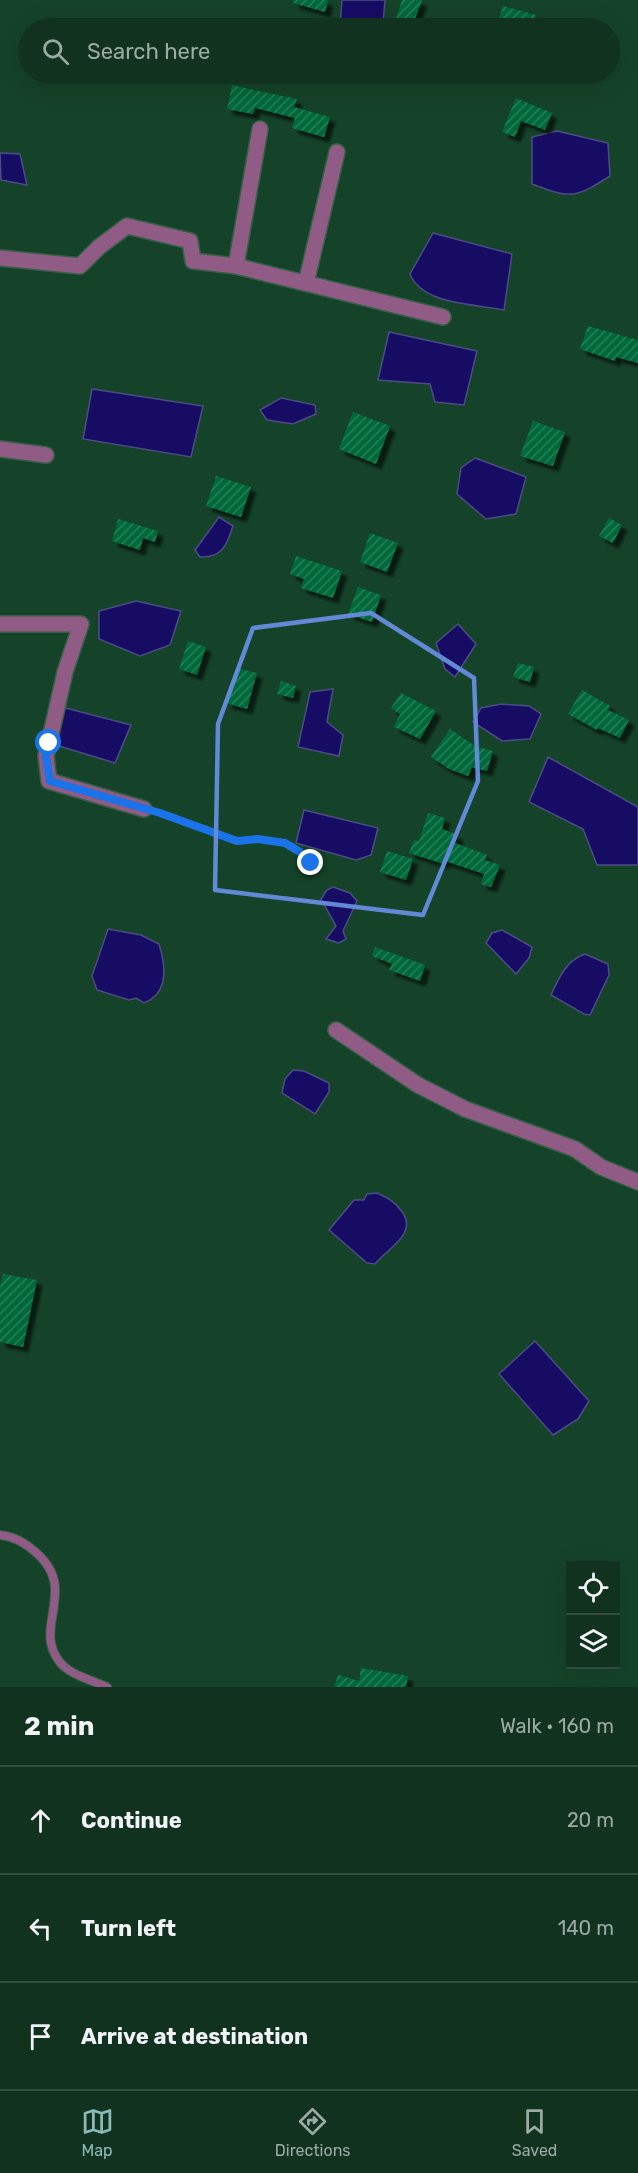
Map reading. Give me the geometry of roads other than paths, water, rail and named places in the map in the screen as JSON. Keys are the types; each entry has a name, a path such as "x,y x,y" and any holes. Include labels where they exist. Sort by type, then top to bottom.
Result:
{"street":[{"path":"236,266 260,129"},
{"path":"306,283 337,152"},
{"path":"0,258 80,266 99,247 127,226 190,242 194,261 236,266 443,317"},
{"path":"0,449 46,455"},
{"path":"0,624 81,624 65,672 46,756 50,781 144,809"},
{"path":"336,1030 418,1084 465,1109 575,1149 601,1167 638,1182"}],"lane":[{"path":"0,1535 23,1542 46,1559 52,1571 56,1585 51,1637 58,1661 70,1671 107,1687"}]}
